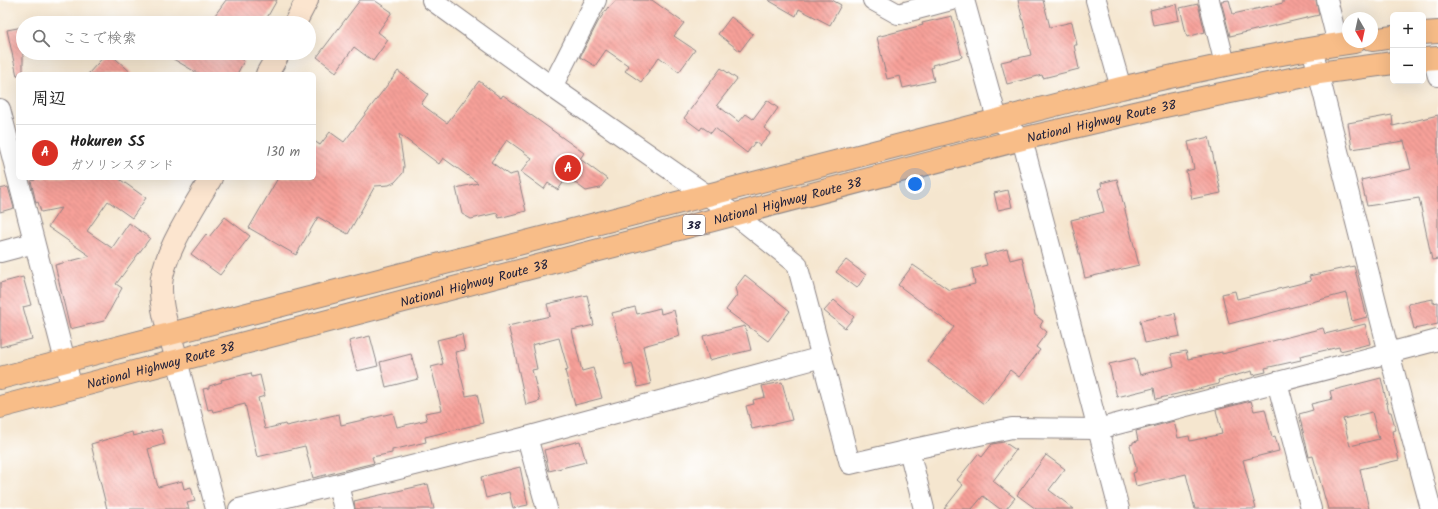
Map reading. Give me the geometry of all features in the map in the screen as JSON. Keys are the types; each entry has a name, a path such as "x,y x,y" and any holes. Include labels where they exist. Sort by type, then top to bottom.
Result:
{"highway":[{"path":"1426,33 1438,32"},
{"path":"1378,39 1390,37"},
{"name":"National Highway Route 38","path":"0,378 1120,88 1225,64 1342,44"},
{"name":"National Highway Route 38","path":"0,406 1022,139 1160,106 1319,73 1390,63"}],"main road":[{"path":"299,16 308,0"},
{"path":"268,72 275,60"},
{"path":"177,360 161,288 164,269 171,251 209,180"}],"street":[{"path":"432,0 452,6 552,87 734,214 797,264 850,464 1012,428 1098,429 1438,340"},
{"path":"552,87 596,0"},
{"path":"873,0 898,14 951,0"},
{"path":"964,0 997,119 1022,139 1119,509"},
{"path":"1096,0 1120,88"},
{"path":"1209,0 1225,64"},
{"path":"1327,0 1342,34"},
{"path":"1312,48 1430,509"},
{"path":"0,109 16,172"},
{"path":"18,180 72,388"},
{"path":"0,252 34,243"},
{"path":"239,509 527,438 822,358"},
{"path":"177,360 216,509"},
{"path":"1277,382 1311,509"},
{"path":"527,438 547,509"},
{"path":"909,450 924,509"},
{"path":"338,485 344,509"}],"building":[{"path":"226,0 277,0 268,16 215,15"},
{"path":"360,0 374,0 392,12 378,32 388,40 373,61 354,47 336,72 317,57"},
{"path":"616,0 652,0 684,23 674,36 695,50 679,72 659,57 641,82 625,71 629,66 606,50 595,66 580,57 598,22 608,7 609,8"},
{"path":"768,0 832,0 841,5 830,25 799,9 796,16"},
{"path":"1018,0 1043,0 1050,27 1072,22 1077,45 1074,45 1079,69 1043,78 1042,75 1007,84 1001,62 1031,55"},
{"path":"1229,0 1233,14 1283,3 1283,0 1316,0 1319,15 1230,36 1221,1"},
{"path":"1176,4 1179,20 1153,25 1150,10"},
{"path":"1198,4 1205,32 1187,37 1180,8"},
{"path":"952,16 962,57 932,65 933,67 931,68 934,81 903,88 900,76 887,79 877,37 923,25 922,23"},
{"path":"731,17 753,34 740,51 718,34"},
{"path":"16,28 16,60 23,60 23,72 16,72 7,30"},
{"path":"101,60 117,60 131,72 90,72"},
{"path":"175,60 244,61 238,72 196,72"},
{"path":"721,68 737,79 717,105 739,122 746,114 753,119 767,100 778,108 764,128 771,133 760,146 755,142 747,153 715,128 711,133 702,127 700,130 684,118"},
{"path":"398,71 428,94 421,104 447,123 479,81 501,98 503,95 584,153 580,159 607,179 600,188 586,191 567,177 558,190 548,183 544,189 521,172 532,158 507,140 491,162 509,175 517,173 526,211 499,218 497,213 471,219 462,214 456,188 478,183 443,158 439,164 399,134 404,166 403,173 395,182 389,185 375,186 348,234 318,217 296,255 249,228 277,180 316,180 316,142 320,145 330,132 344,142"},
{"path":"1392,115 1393,126 1438,115 1438,259 1432,260 1419,198 1367,206 1361,180 1411,169 1404,141 1352,149 1348,123"},
{"path":"1209,137 1221,193 1192,199 1186,171 1194,169 1188,142"},
{"path":"1117,179 1139,265 1085,278 1071,220 1104,212 1098,189 1102,188 1101,183"},
{"path":"121,180 146,198 132,218 108,201 87,231 112,248 129,223 150,238 116,284 122,288 104,321 70,329 55,265 90,256 48,227 61,208 41,212 38,202 36,203 31,181"},
{"path":"8,187 14,208 0,212 0,189"},
{"path":"1008,190 1012,207 998,210 994,193"},
{"path":"225,217 250,236 220,275 191,254 206,234 209,237"},
{"path":"1007,249 1010,260 1022,257 1035,315 1043,321 1040,326 1047,332 1036,347 1040,350 1019,377 1010,370 984,404 928,362 954,327 898,285 913,265 949,290 975,284 972,269 987,265 984,255"},
{"path":"846,260 866,275 857,288 836,272"},
{"path":"1354,266 1367,317 1352,321 1346,293 1229,324 1222,294 1235,291 1237,299 1311,281 1309,276"},
{"path":"745,275 790,311 768,341 726,310 737,295 735,288"},
{"path":"23,277 31,305 23,307 32,339 0,347 0,283"},
{"path":"587,295 594,325 572,330 582,371 593,368 602,398 575,405 565,371 568,370 559,338 532,345 537,369 532,370 540,401 526,405 508,326 550,316 547,304"},
{"path":"1433,299 1433,303 1438,302 1438,324 1414,329 1408,304"},
{"path":"834,300 854,317 845,328 824,311"},
{"path":"635,307 637,314 660,308 661,314 674,310 680,336 643,346 651,384 638,387 632,363 625,365 612,313"},
{"path":"1175,313 1180,336 1145,343 1140,321"},
{"path":"1365,324 1370,344 1340,351 1339,347 1300,356 1301,360 1265,368 1266,372 1253,375 1252,371 1218,380 1219,384 1156,399 1154,388 1117,397 1109,364 1135,358 1140,375 1174,366 1171,354 1186,351 1188,359 1222,352 1222,354 1323,328 1325,334"},
{"path":"745,326 751,350 709,360 703,336"},
{"path":"462,334 465,350 455,352 466,396 477,394 483,423 425,437 426,442 392,450 392,453 372,457 374,463 313,478 305,446 257,457 245,404 213,412 212,409 208,410 203,389 222,382 221,380 251,373 252,377 260,375 265,396 258,398 265,429 285,424 286,426 339,414 341,425 393,413 397,427 427,420 425,413 442,410 431,367 443,364 437,340"},
{"path":"370,336 378,366 357,371 349,341"},
{"path":"411,354 418,379 386,387 380,362"},
{"path":"1381,378 1389,412 1391,412 1396,430 1392,431 1399,460 1360,469 1369,509 1328,509 1313,456 1309,457 1299,414 1313,410 1311,404 1332,399 1330,391","holes":["1372,412 1379,439 1350,446 1343,419"]},
{"path":"782,382 792,420 752,429 746,406 754,404 753,400 765,397 762,386"},
{"path":"1251,401 1254,411 1265,409 1272,437 1275,436 1279,451 1243,460 1256,509 1195,509 1186,474 1136,486 1133,473 1136,472 1136,467 1130,445 1133,444 1133,442 1138,441 1136,431 1174,421 1178,438 1189,436 1190,441 1222,434 1216,410"},
{"path":"161,429 165,444 148,449 158,487 182,481 184,489 191,487 195,501 187,503 189,509 107,509 91,444 132,432 133,436"},
{"path":"580,441 586,462 549,471 544,450"},
{"path":"1004,442 1016,450 993,481 1015,498 1006,509 1000,509 983,496 972,509 944,509 963,485 957,480 978,454 982,457 992,444"},
{"path":"1046,455 1065,469 1049,490 1074,509 1036,509 1017,495"},
{"path":"520,467 528,505 513,508 509,492 486,498 481,477"},
{"path":"428,484 434,509 355,509 354,501"}],"place":[{"name":"Hokuren SS","path":"568,168"}]}
